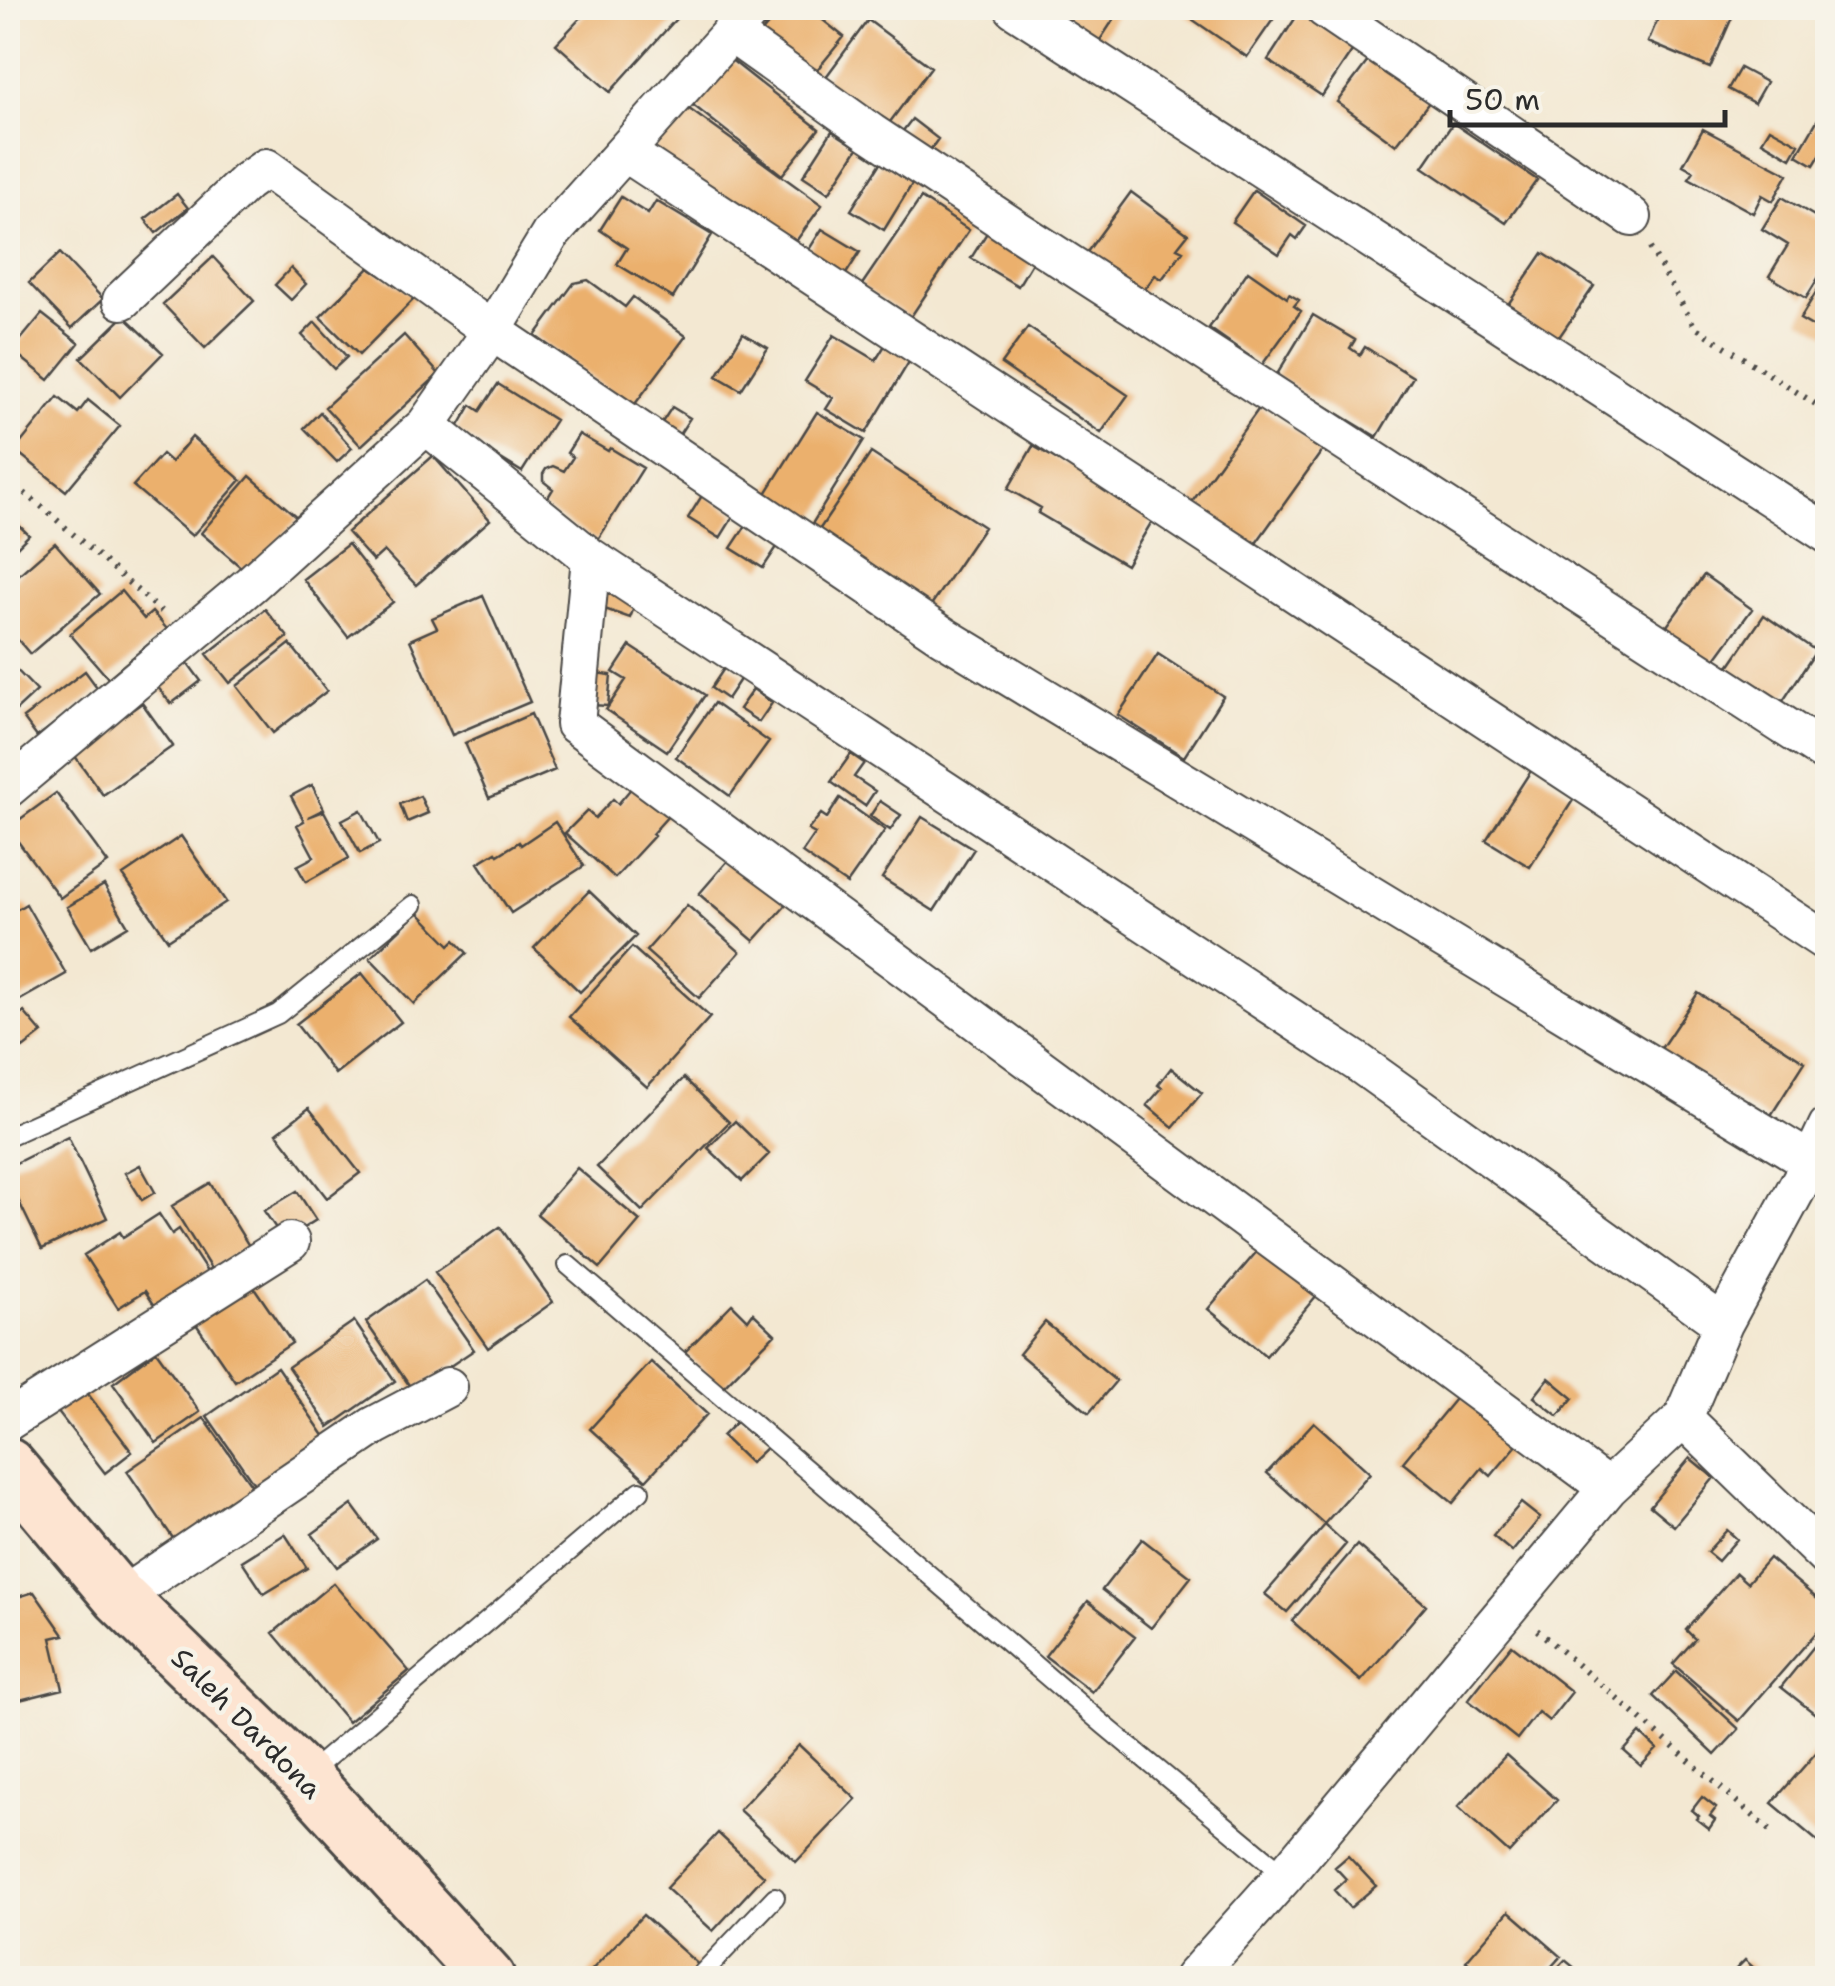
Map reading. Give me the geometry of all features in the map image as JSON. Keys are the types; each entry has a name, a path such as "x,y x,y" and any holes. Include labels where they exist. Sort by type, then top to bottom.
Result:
{"street":[{"path":"1014,8 1828,534"},
{"path":"1324,8 1632,217"},
{"path":"8,788 251,584 426,425 492,331 550,235 742,20 872,132 1016,230 1828,754"},
{"path":"625,152 1828,944"},
{"path":"122,300 246,182 266,168 492,331 943,636 1811,1162"},
{"path":"426,425 591,558 1360,1063 1723,1324"},
{"path":"591,558 575,724 1608,1488"},
{"path":"1193,1978 1286,1874 1608,1488 1683,1418 1723,1324 1828,1126"},
{"path":"8,1420 290,1242"},
{"path":"120,1598 374,1426 448,1387"},
{"path":"1683,1418 1828,1559"},
{"name":"Saleh Dardona","path":"8,1465 120,1598 304,1777 488,1978"}],"lane":[{"path":"8,1136 278,1014 413,906"},
{"path":"568,1264 1104,1725 1286,1874"},
{"path":"304,1777 640,1491"},
{"path":"698,1978 775,1896"}],"path":[{"path":"1632,217 1695,327 1828,412"},
{"path":"8,480 190,636"},
{"path":"1509,1606 1771,1831"}],"building":[{"path":"590,8 684,10 610,92 556,44"},
{"path":"782,8 808,8 844,37 807,82 755,40"},
{"path":"1039,8 1121,8 1093,51"},
{"path":"1186,8 1281,8 1247,57 1183,13"},
{"path":"1657,8 1736,8 1710,68 1648,42 1659,16 1653,15"},
{"path":"1300,11 1354,48 1322,96 1268,60"},
{"path":"868,20 931,67 881,134 817,89"},
{"path":"1371,57 1430,101 1396,145 1337,102"},
{"path":"730,59 819,129 782,175 693,105"},
{"path":"1740,68 1766,82 1754,103 1728,89"},
{"path":"685,106 822,205 789,251 652,152"},
{"path":"1819,117 1828,121 1828,142 1814,165 1797,155"},
{"path":"912,119 938,139 926,156 899,136"},
{"path":"1453,123 1537,180 1506,223 1423,167"},
{"path":"1770,128 1799,144 1791,158 1762,141"},
{"path":"1703,129 1788,174 1773,201 1762,195 1753,213 1689,178 1694,171 1683,165"},
{"path":"832,131 858,148 829,193 803,176"},
{"path":"882,161 914,181 884,230 851,210"},
{"path":"1254,190 1306,226 1297,239 1292,235 1279,254 1232,222"},
{"path":"1131,192 1188,234 1177,248 1183,251 1162,279 1155,275 1135,303 1079,263"},
{"path":"177,194 188,208 156,233 145,219"},
{"path":"621,197 648,214 656,201 712,235 673,298 617,264 627,248 600,230"},
{"path":"1782,197 1828,224 1828,262 1806,298 1769,276 1788,245 1762,229"},
{"path":"921,198 969,230 910,318 861,286"},
{"path":"990,228 1036,256 1018,286 971,258"},
{"path":"822,229 860,252 844,277 806,254"},
{"path":"60,253 103,299 72,328 29,283"},
{"path":"1543,253 1594,286 1555,343 1505,309"},
{"path":"213,257 254,301 205,348 163,304"},
{"path":"291,268 306,284 291,300 275,285"},
{"path":"369,268 416,297 359,355 320,317"},
{"path":"1248,271 1287,298 1289,294 1299,300 1294,306 1301,311 1262,365 1209,328"},
{"path":"1828,272 1828,335 1800,319"},
{"path":"588,280 625,307 633,297 686,336 632,408 535,336 574,283"},
{"path":"42,314 79,343 49,380 12,350"},
{"path":"1313,315 1355,340 1350,348 1360,355 1365,347 1413,377 1377,437 1276,376"},
{"path":"124,316 163,353 120,397 81,358"},
{"path":"315,322 347,357 334,369 302,335"},
{"path":"1028,327 1128,395 1101,433 1001,364"},
{"path":"743,333 768,348 741,390 717,376"},
{"path":"404,335 439,374 361,446 325,407"},
{"path":"834,335 876,360 887,342 912,357 866,433 826,409 833,398 805,381"},
{"path":"498,384 555,420 522,472 456,431 471,405 480,411"},
{"path":"58,397 78,413 88,400 120,426 66,491 15,450"},
{"path":"672,407 690,418 675,441 657,430"},
{"path":"1260,407 1322,451 1254,546 1192,502"},
{"path":"320,412 352,448 337,462 304,428"},
{"path":"817,412 864,440 812,524 765,495"},
{"path":"579,434 643,468 597,541 542,507 553,489 543,481 543,474 553,466 564,471 573,457 567,453"},
{"path":"192,437 241,480 192,536 133,486 162,454 171,462"},
{"path":"1033,446 1067,465 1069,462 1157,513 1126,565 1038,513 1041,508 1008,489"},
{"path":"871,453 984,527 925,614 813,539"},
{"path":"433,456 490,520 416,585 384,551 373,561 347,532"},
{"path":"250,476 298,518 249,574 201,533"},
{"path":"703,494 735,514 720,538 688,518"},
{"path":"8,515 29,535 8,556"},
{"path":"747,524 779,544 763,568 731,548"},
{"path":"55,543 100,594 30,654 8,628 8,584"},
{"path":"348,544 393,602 348,637 303,579"},
{"path":"1704,575 1752,609 1706,672 1659,637"},
{"path":"607,586 636,602 630,618 599,607"},
{"path":"121,591 144,619 152,612 167,629 108,678 70,634"},
{"path":"483,596 530,702 452,735 410,640 437,628 432,618"},
{"path":"265,609 288,637 230,683 207,654"},
{"path":"1764,615 1816,651 1779,707 1725,672"},
{"path":"290,644 327,691 273,733 237,686"},
{"path":"630,646 705,695 667,751 606,710 626,680 613,672"},
{"path":"1158,654 1223,696 1184,757 1118,715"},
{"path":"187,662 201,681 171,704 157,686"},
{"path":"727,664 743,675 727,699 711,688"},
{"path":"8,665 37,691 10,716"},
{"path":"85,671 99,690 37,737 23,718"},
{"path":"595,673 611,675 608,706 591,705"},
{"path":"753,689 772,703 759,722 739,709"},
{"path":"142,703 173,746 103,795 72,752"},
{"path":"714,703 769,742 730,796 676,757"},
{"path":"531,714 555,770 489,798 465,743"},
{"path":"851,754 864,763 854,777 875,791 865,806 831,782"},
{"path":"1532,769 1575,797 1530,867 1486,840"},
{"path":"312,785 324,809 308,817 324,811 349,858 306,882 297,866 314,857 297,825 304,821 291,796"},
{"path":"634,785 668,816 615,878 565,833 587,811 595,818 613,799 618,804"},
{"path":"56,793 108,863 60,898 8,828"},
{"path":"420,796 428,813 407,822 400,804"},
{"path":"840,798 885,830 847,884 802,853 815,834 808,830 821,814 827,818"},
{"path":"880,801 901,815 890,830 870,816"},
{"path":"361,810 379,843 360,853 342,820"},
{"path":"922,817 974,849 934,911 882,878"},
{"path":"555,822 584,866 511,913 478,863 519,842 521,845"},
{"path":"181,836 226,902 168,940 123,875"},
{"path":"732,856 788,903 754,941 699,894"},
{"path":"104,885 128,926 91,948 67,907"},
{"path":"589,891 636,936 580,992 534,948"},
{"path":"26,904 66,974 13,1004 8,993 8,915"},
{"path":"687,905 740,952 699,998 646,951"},
{"path":"418,912 450,945 455,940 467,953 414,1004 370,958"},
{"path":"632,947 710,1017 647,1087 569,1017"},
{"path":"362,973 401,1022 335,1074 296,1024"},
{"path":"1698,993 1805,1062 1768,1120 1660,1050"},
{"path":"24,1012 42,1033 23,1048 8,1025"},
{"path":"1171,1068 1202,1093 1173,1127 1147,1105 1162,1088 1158,1085"},
{"path":"684,1078 729,1122 642,1211 597,1167"},
{"path":"309,1108 360,1173 327,1198 277,1133"},
{"path":"735,1121 769,1154 742,1181 708,1148"},
{"path":"68,1137 107,1218 42,1249 8,1179 8,1167"},
{"path":"140,1165 155,1192 142,1200 125,1173"},
{"path":"577,1168 640,1221 600,1268 537,1214"},
{"path":"210,1183 249,1246 211,1269 172,1206"},
{"path":"297,1191 316,1220 284,1240 264,1211"},
{"path":"159,1214 172,1234 179,1229 209,1275 155,1306 145,1291 118,1308 84,1255"},
{"path":"500,1227 553,1302 488,1348 435,1272"},
{"path":"1265,1242 1322,1289 1266,1356 1208,1309"},
{"path":"425,1280 474,1350 413,1391 366,1322"},
{"path":"251,1283 292,1343 235,1381 194,1321"},
{"path":"732,1304 748,1320 753,1313 775,1334 722,1388 685,1352"},
{"path":"354,1321 395,1381 329,1427 288,1367"},
{"path":"1045,1322 1116,1381 1089,1413 1019,1354"},
{"path":"156,1351 200,1412 156,1443 113,1383"},
{"path":"651,1362 707,1414 646,1480 590,1429"},
{"path":"277,1367 327,1440 257,1488 207,1416"},
{"path":"1549,1378 1573,1398 1558,1416 1534,1397"},
{"path":"85,1390 132,1452 105,1473 57,1411"},
{"path":"1459,1394 1518,1444 1491,1476 1482,1468 1453,1503 1403,1462"},
{"path":"204,1418 257,1493 179,1547 127,1471"},
{"path":"739,1419 768,1446 750,1463 722,1436"},
{"path":"1314,1422 1370,1473 1324,1524 1267,1473"},
{"path":"1690,1458 1714,1478 1674,1526 1650,1506"},
{"path":"1521,1503 1540,1518 1512,1552 1493,1536"},
{"path":"352,1505 377,1539 337,1567 312,1534"},
{"path":"1325,1525 1346,1544 1287,1612 1265,1594"},
{"path":"1727,1530 1737,1539 1718,1561 1707,1552"},
{"path":"285,1534 307,1568 264,1594 242,1561"},
{"path":"1142,1539 1191,1577 1151,1628 1102,1590"},
{"path":"1357,1545 1426,1605 1361,1681 1292,1621"},
{"path":"1769,1558 1828,1608 1828,1619 1739,1721 1673,1664 1695,1639 1686,1630 1736,1573 1747,1583"},
{"path":"333,1583 409,1671 348,1722 273,1633"},
{"path":"34,1592 64,1635 51,1638 63,1689 8,1703 8,1600"},
{"path":"1088,1601 1135,1637 1092,1692 1045,1656"},
{"path":"1828,1629 1828,1724 1781,1687"},
{"path":"1512,1645 1572,1692 1549,1721 1538,1712 1517,1739 1468,1700"},
{"path":"1676,1671 1739,1729 1715,1755 1653,1696"},
{"path":"1640,1733 1657,1749 1641,1766 1624,1751"},
{"path":"1828,1739 1828,1850 1772,1803"},
{"path":"799,1745 856,1799 796,1862 739,1810"},
{"path":"1506,1755 1557,1800 1509,1853 1458,1807"},
{"path":"1702,1797 1716,1808 1710,1816 1715,1820 1709,1829 1696,1819 1699,1816 1692,1810"},
{"path":"718,1833 764,1876 713,1931 666,1888"},
{"path":"1348,1856 1376,1886 1350,1908 1334,1890 1346,1879 1335,1867"},
{"path":"1509,1911 1561,1956 1541,1978 1486,1978 1466,1961"},
{"path":"643,1915 702,1968 692,1978 593,1978 588,1974"},
{"path":"1565,1960 1587,1978 1548,1978"},
{"path":"1745,1960 1765,1978 1727,1978"}]}
